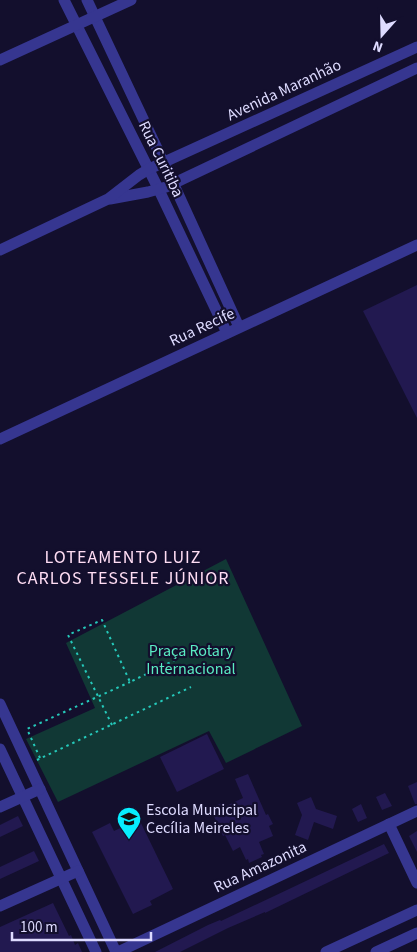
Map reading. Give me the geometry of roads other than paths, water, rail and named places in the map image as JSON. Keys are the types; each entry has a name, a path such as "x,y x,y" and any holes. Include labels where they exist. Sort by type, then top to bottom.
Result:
{"street":[{"name":"Rua Curitiba","path":"64,0 149,169 227,333"},
{"name":"Rua Curitiba","path":"87,0 174,183 239,328"},
{"path":"0,60 131,0"},
{"name":"Avenida Maranhão","path":"108,199 149,169 417,47"},
{"path":"0,250 108,199 159,190 417,68"},
{"name":"Rua Recife","path":"0,439 417,245"},
{"path":"0,704 117,952"},
{"path":"0,749 96,952"},
{"path":"0,808 40,789"},
{"name":"Rua Amazonita","path":"117,952 417,811"},
{"path":"389,824 417,883"},
{"path":"0,906 78,871"},
{"path":"326,952 417,910"},
{"path":"376,952 417,933"}],"place":[{"name":"Escola Municipal Cecília Meireles","path":"129,840"}],"district":[{"name":"LOTEAMENTO LUIZ CARLOS TESSELE JÚNIOR","path":"123,567"}],"park label":[{"name":"Praça Rotary Internacional","path":"191,660"}]}
